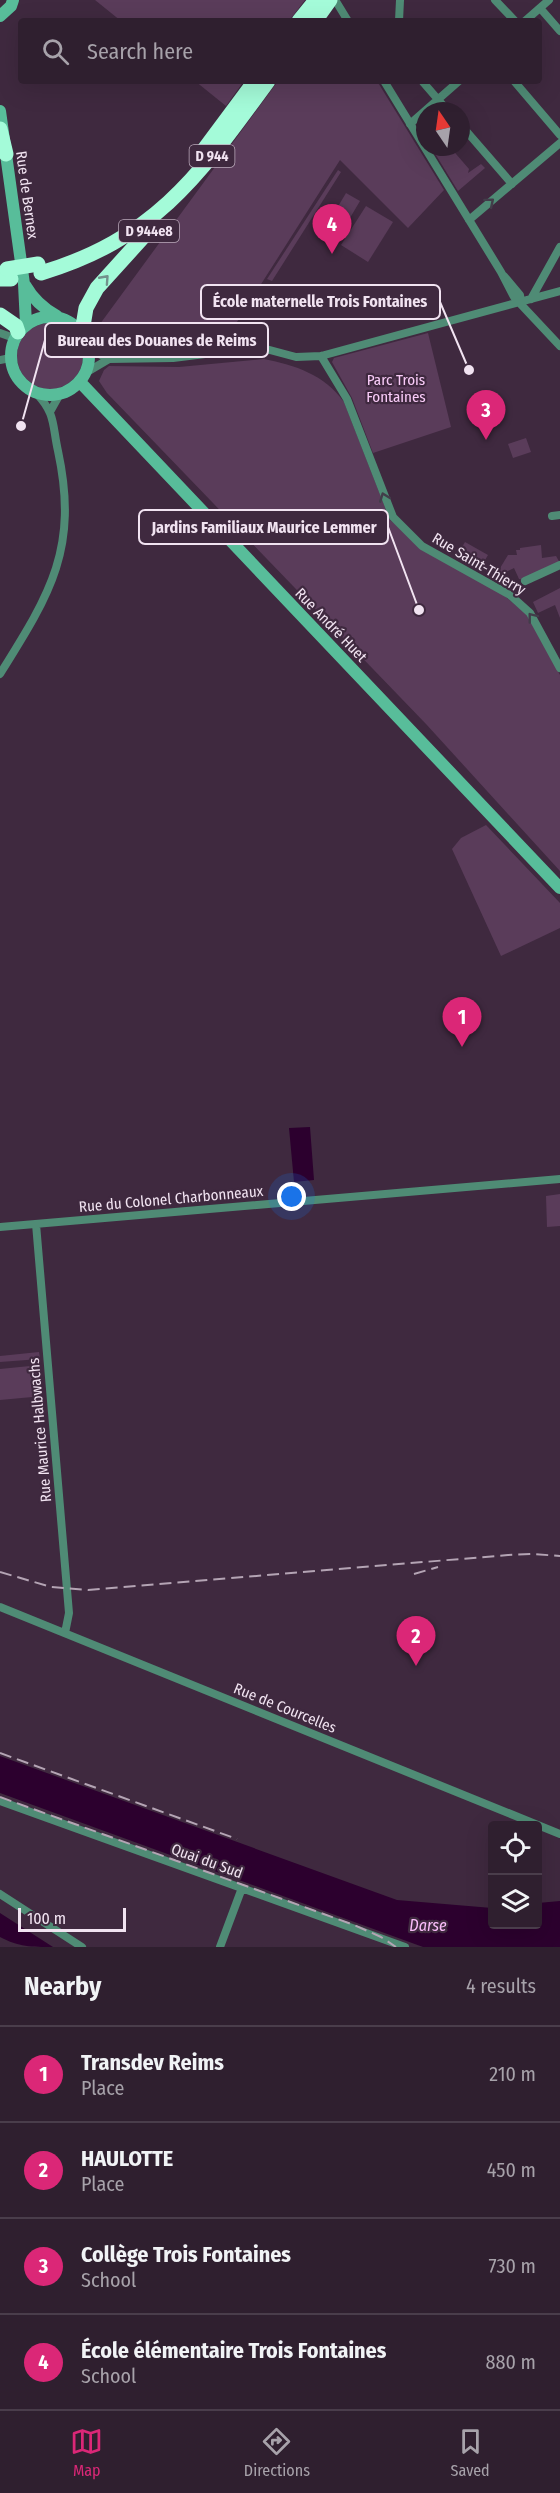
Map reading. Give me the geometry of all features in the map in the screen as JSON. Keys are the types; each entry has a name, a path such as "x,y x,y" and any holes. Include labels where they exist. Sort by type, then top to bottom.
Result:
{"highway":[{"path":"308,18 314,0"},
{"path":"310,18 331,1"},
{"name":"D 944","path":"39,269 104,240 155,204 207,146 253,84"},
{"name":"D 944","path":"7,275 84,259 147,222 187,186 228,137 266,84"},
{"path":"0,129 6,154"},
{"name":"D 944e8","path":"82,332 86,308 97,288 203,173 228,137"},
{"path":"0,315 16,326 19,332"}],"street":[{"path":"0,16 11,6 13,0"},
{"path":"399,18 400,0"},
{"path":"495,0 511,18"},
{"path":"528,18 549,0"},
{"path":"331,1 345,18"},
{"path":"540,8 560,31"},
{"path":"386,84 501,272 520,295 521,302 560,346"},
{"path":"425,84 440,102"},
{"path":"410,124 456,84"},
{"path":"517,84 560,135"},
{"name":"Rue de Bernex","path":"0,111 6,154 7,275 19,332"},
{"path":"470,135 512,184"},
{"path":"469,220 560,143"},
{"path":"531,299 560,247"},
{"path":"7,275 44,309 74,324 82,332 89,349 83,377"},
{"path":"89,349 110,360 173,358 256,348 296,357 321,356 560,291"},
{"path":"0,333 19,332 46,316 58,317"},
{"path":"19,332 5,359 25,387 36,393 49,396 71,390 83,377 110,360"},
{"name":"Rue Saint-Thierry","path":"321,356 347,399 393,517 422,546 510,595 530,613 560,668"},
{"name":"Rue André Huet","path":"83,377 560,888"},
{"path":"0,674 44,601 62,546 66,517 64,484 51,410 36,393"},
{"path":"51,410 60,394"},
{"path":"525,581 560,565"},
{"name":"Rue du Colonel Charbonneaux","path":"0,1227 560,1179"},
{"name":"Rue Maurice Halbwachs","path":"36,1224 69,1613 65,1633"},
{"name":"Rue de Courcelles","path":"0,1607 560,1834"},
{"name":"Quai du Sud","path":"0,1801 405,1947"},
{"path":"220,1947 242,1888"},
{"path":"0,1894 82,1947"}],"green space":[{"path":"95,0 305,0 291,18 117,18"},
{"path":"199,84 242,84 226,106"},
{"path":"276,84 379,84 416,144 416,156 423,156 444,190 408,228 340,160 223,344 146,355 146,351 111,350 104,346 100,324"},
{"path":"437,156 458,156 469,169 468,173 481,164 485,168 458,191"},
{"path":"338,170 341,172 272,281 267,279"},
{"path":"346,193 360,201 347,223 333,215"},
{"path":"366,206 393,222 368,262 341,245"},
{"path":"44,323 56,323 68,328 78,338 83,356 81,369 68,384 56,389 44,389 32,384 22,374 17,362 17,350 22,338 32,328"},
{"name":"Parc Trois Fontaines","path":"428,333 451,427 373,453 352,398 332,362 334,358"},
{"path":"264,359 287,364 319,378 344,402 390,520 430,553 501,593 531,618 560,675 560,871 426,724 107,393 99,381 104,370 109,366 179,367"},
{"path":"526,438 531,452 513,458 508,444"},
{"path":"465,542 488,555 481,567 458,554"},
{"path":"541,545 542,558 556,556 560,563 523,580 519,579 514,568 494,578 508,555 517,555 516,550 520,548"},
{"path":"560,588 560,618 555,605 538,613 533,602"},
{"path":"486,825 560,903 560,928 501,956 452,849 461,838"},
{"path":"560,1194 560,1226 547,1227 546,1196"},
{"path":"39,1352 40,1359 0,1362 0,1356"},
{"path":"40,1365 43,1396 0,1400 0,1369"}],"water":[{"path":"310,1127 314,1180 294,1182 289,1128"},
{"name":"Darse","path":"0,1756 397,1900 488,1908 488,1929 542,1929 542,1903 560,1901 560,1947 423,1947 0,1793"},
{"path":"0,1913 53,1947 25,1946 0,1937"}],"railway":[{"path":"0,1572 51,1587 88,1590 508,1555 560,1556"},
{"path":"414,1574 438,1567"},
{"path":"0,1753 237,1839"},
{"path":"0,1797 354,1925 381,1937 396,1947"}],"place":[{"name":"École élémentaire Trois Fontaines","path":"332,254"},
{"name":"École maternelle Trois Fontaines","path":"469,370"},
{"name":"Bureau des Douanes de Reims","path":"21,426"},
{"name":"Collège Trois Fontaines","path":"486,440"},
{"name":"Jardins Familiaux Maurice Lemmer","path":"419,610"},
{"name":"Transdev Reims","path":"462,1047"},
{"name":"HAULOTTE","path":"416,1666"}]}
